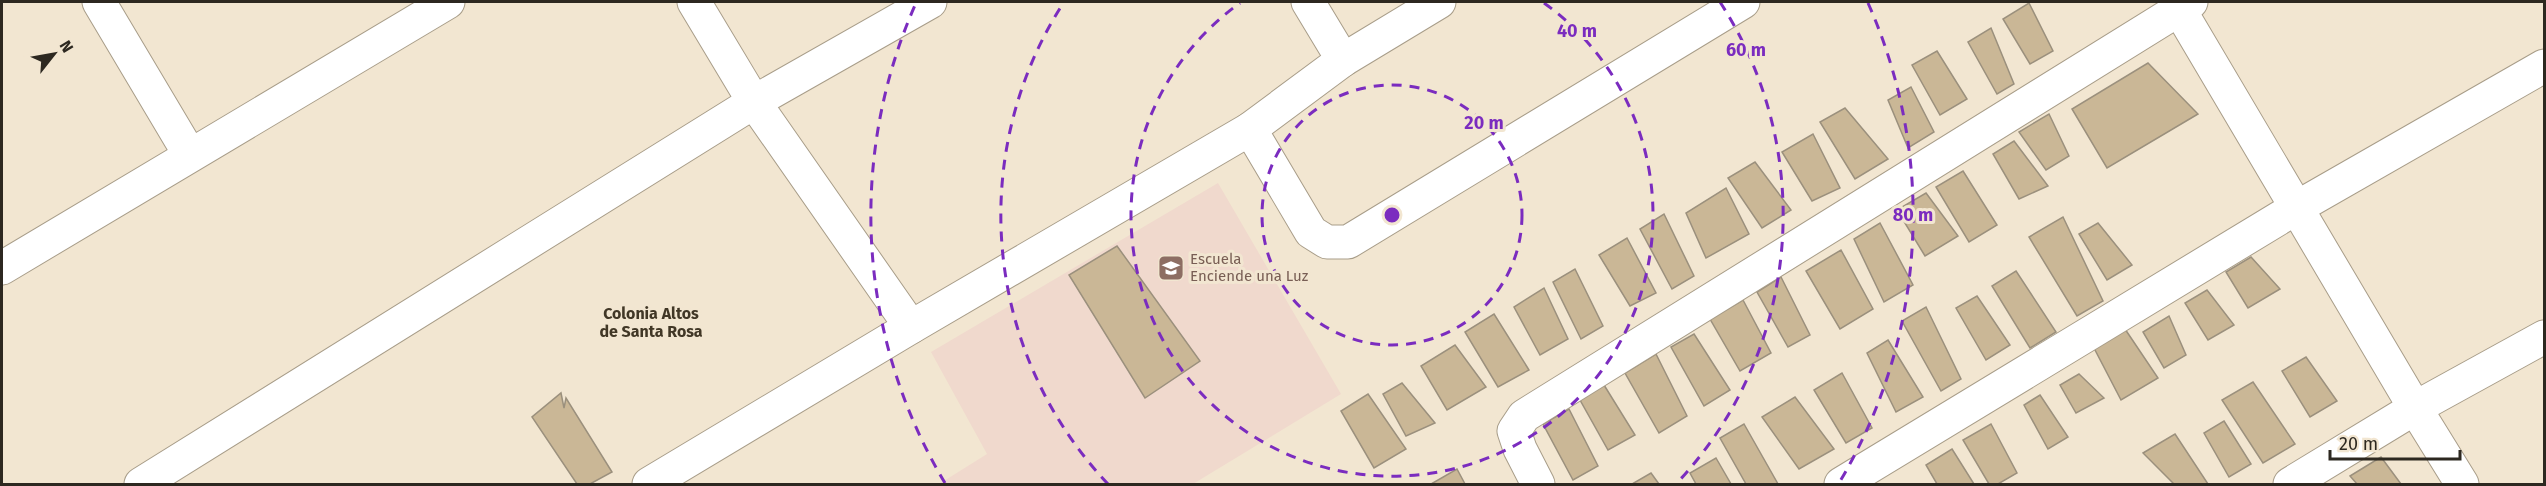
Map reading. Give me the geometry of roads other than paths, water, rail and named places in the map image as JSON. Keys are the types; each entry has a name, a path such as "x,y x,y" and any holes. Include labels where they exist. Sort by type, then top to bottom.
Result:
{"street":[{"path":"99,2 190,155"},
{"path":"2,268 190,155 402,13 448,2"},
{"path":"694,2 754,102 910,327"},
{"path":"141,484 754,102 930,2"},
{"path":"1308,2 1342,60"},
{"path":"649,484 910,327 1250,129 1342,60 1439,2"},
{"path":"1250,129 1311,232 1327,242 1348,242 1743,2"},
{"path":"1538,484 1520,449 1514,431 1524,416 2185,5 2296,208 2462,484"},
{"path":"1841,484 2296,208 2544,66"},
{"path":"2290,484 2415,408 2544,338"}],"place":[{"name":"Escuela Enciende una Luz","path":"1171,268"}],"district":[{"name":"Colonia Altos de Santa Rosa","path":"651,322"}]}
